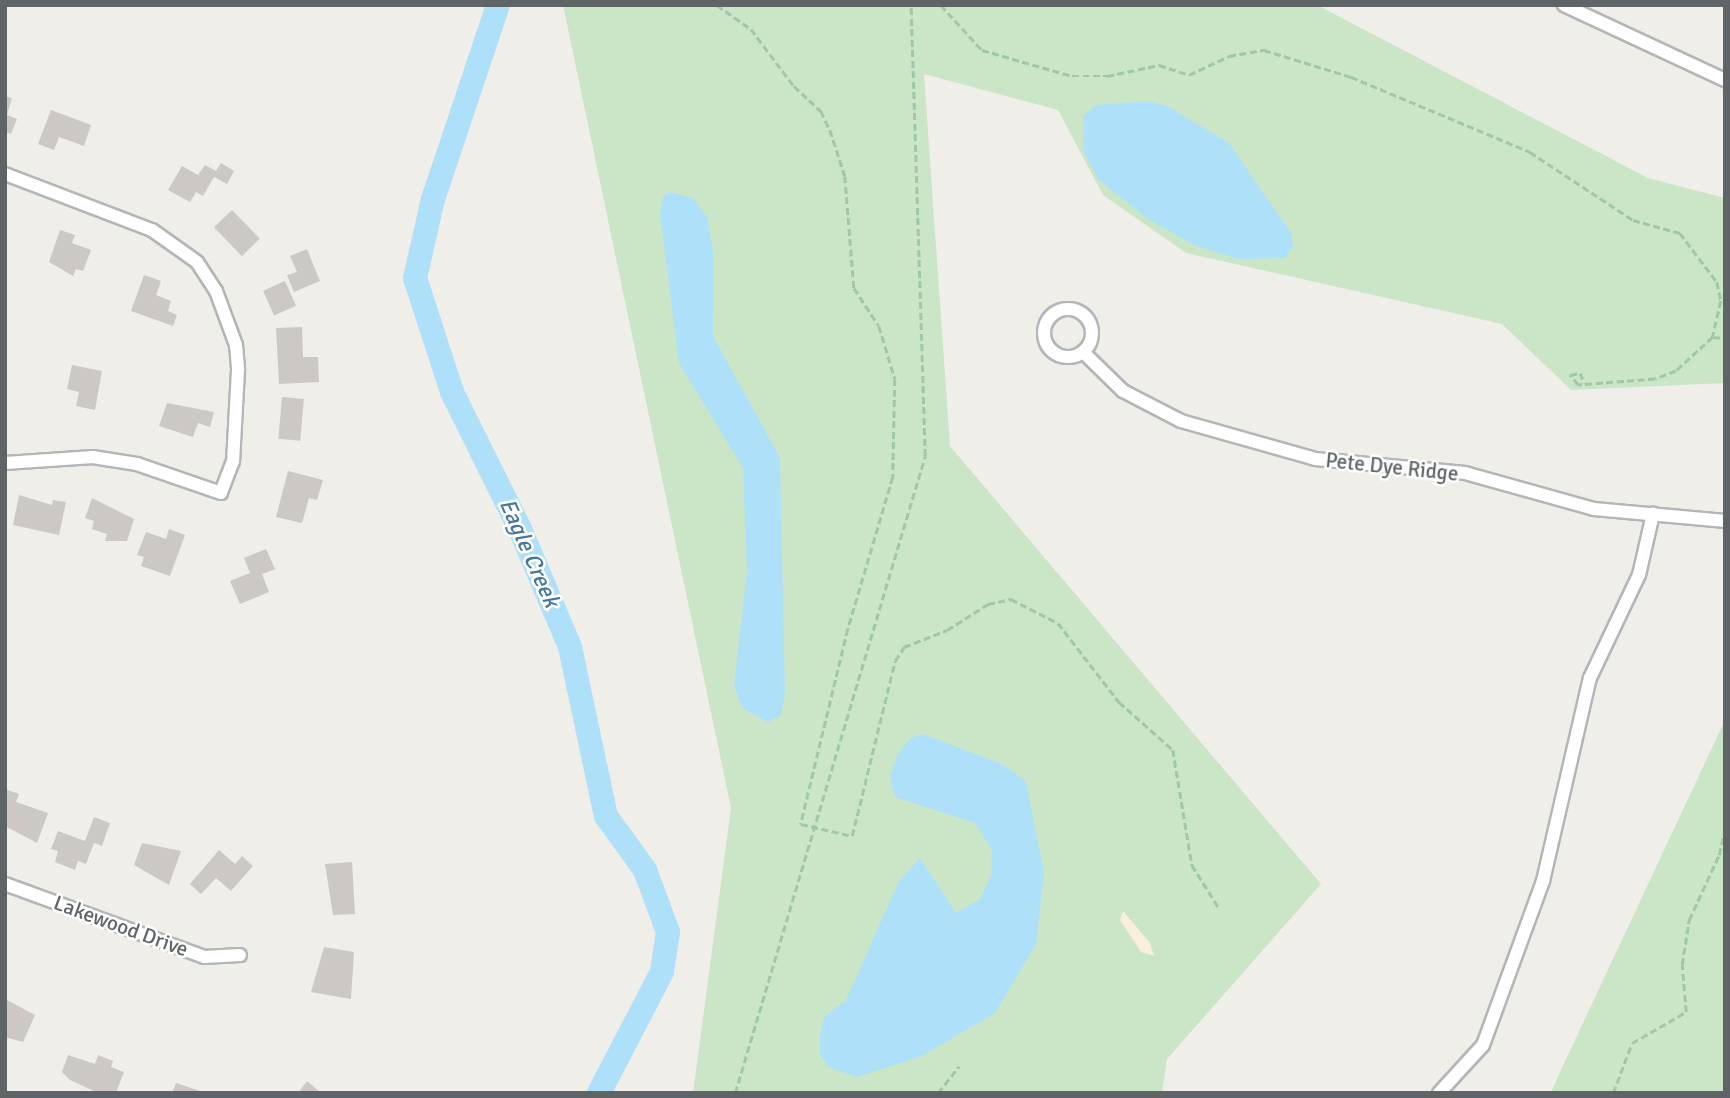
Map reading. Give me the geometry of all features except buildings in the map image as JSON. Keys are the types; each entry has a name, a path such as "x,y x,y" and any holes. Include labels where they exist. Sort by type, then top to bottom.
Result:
{"street":[{"path":"1564,5 1725,80"},
{"path":"5,174 152,230 197,262 220,302 236,345 238,370 233,461 220,493 137,464 93,457 5,463"},
{"name":"Pete Dye Ridge","path":"1083,352 1123,391 1181,421 1315,459 1465,473 1594,509 1725,521"},
{"path":"1439,1093 1483,1045 1543,881 1590,678 1639,575 1653,514"},
{"name":"Lakewood Drive","path":"5,884 204,957 240,955"}],"path":[{"path":"717,5 751,29 789,80 821,111 831,130 845,176 854,288 879,326 895,379 894,477 848,629 801,824 852,836 895,661 904,647 947,630 988,604 1011,599 1053,618 1119,702 1173,750 1192,865 1219,908"},
{"path":"735,1093 925,456 911,5"},
{"path":"941,5 982,50 1072,76 1107,76 1159,65 1189,75 1229,56 1264,50 1351,77 1530,152 1633,220 1680,233 1693,245 1717,282 1721,301 1713,337 1676,371 1655,380 1578,385 1570,375 1580,373 1585,383"},
{"path":"1713,337 1725,338"},
{"path":"1614,1093 1632,1043 1686,1012 1682,965 1689,920 1719,855 1725,829"},
{"path":"938,1093 959,1066"}],"green space":[{"path":"563,5 1317,5 1648,178 1725,198 1725,383 1571,390 1502,324 1186,253 1103,195 1058,110 924,74 950,446 1321,884 1167,1059 1162,1093 693,1093 731,808"},
{"path":"1725,720 1725,1093 1551,1093 1560,1072"}],"sand":[{"path":"1123,911 1150,943 1154,956 1141,952 1120,920"}],"water":[{"path":"1147,101 1169,107 1229,143 1291,233 1293,246 1285,258 1239,259 1196,246 1148,219 1098,179 1083,150 1083,116 1097,105"},
{"path":"670,192 693,198 707,217 714,256 713,336 780,458 785,693 781,715 768,722 742,708 734,684 747,572 743,468 679,363 660,215 663,197"},
{"path":"923,734 1004,765 1026,782 1044,873 1036,944 995,1013 922,1056 857,1077 829,1067 820,1055 820,1035 824,1017 846,1000 899,881 920,858 956,913 980,899 991,875 992,850 975,823 895,797 890,777 898,753 911,738"}],"waterway":[{"name":"Eagle Creek","path":"498,5 433,199 415,278 452,392 520,529 570,647 606,816 645,870 668,932 662,972 599,1093"}]}
